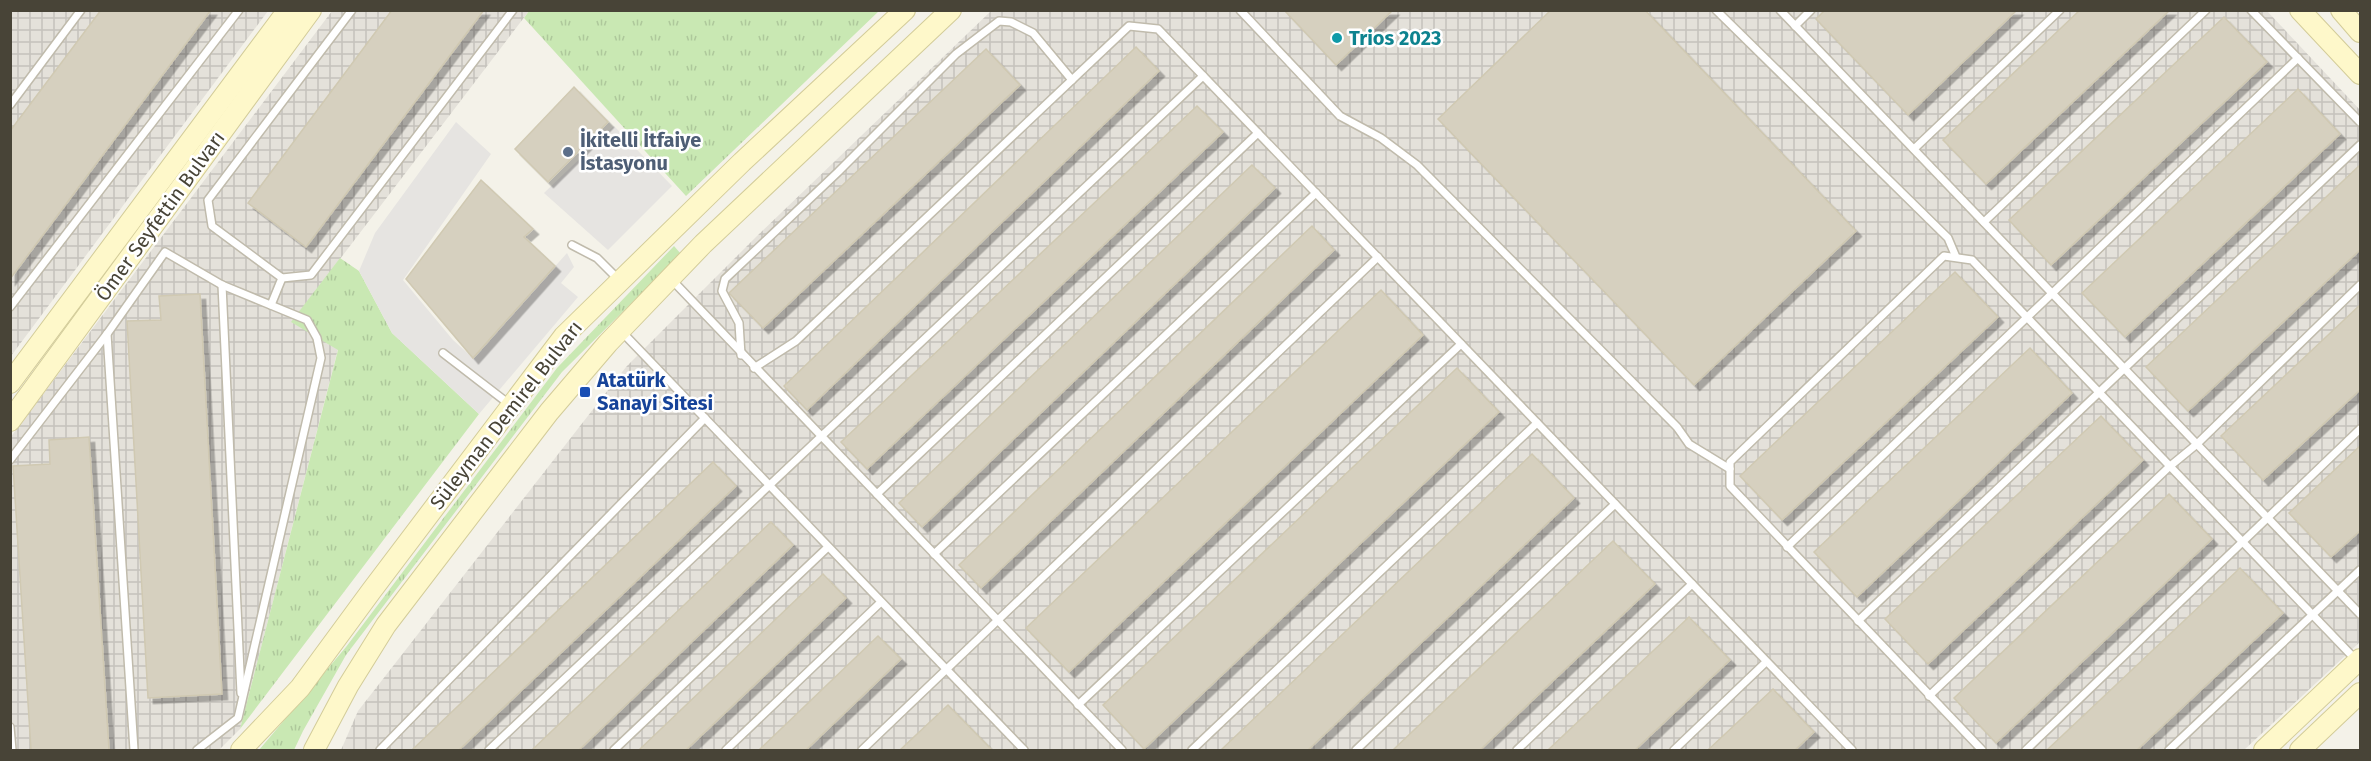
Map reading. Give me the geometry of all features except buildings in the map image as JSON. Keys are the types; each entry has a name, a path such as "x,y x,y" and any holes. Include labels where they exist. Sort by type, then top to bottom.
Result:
{"street":[{"name":"Ömer Seyfettin Bulvarı","path":"10,383 288,10"},
{"name":"Ömer Seyfettin Bulvarı","path":"10,421 311,10"},
{"name":"Süleyman Demirel Bulvarı","path":"241,750 300,688 564,336 742,162 905,10"},
{"name":"Süleyman Demirel Bulvarı","path":"314,750 348,686 387,626 549,412 620,330 703,244 951,10"},
{"path":"2300,10 2361,74"},
{"path":"2341,10 2361,32"},
{"path":"2264,750 2360,662"},
{"path":"2300,750 2361,693"}],"lane":[{"path":"10,105 81,10"},
{"path":"10,307 239,10"},
{"path":"352,10 208,200 212,226 282,278 311,275 513,10"},
{"path":"1240,10 1340,116 1381,138 1417,165 1677,427 1689,444 1730,469"},
{"path":"1716,10 1948,238 1956,257"},
{"path":"1780,10 2361,614"},
{"path":"1796,26 1811,10"},
{"path":"1914,149 2060,10"},
{"path":"1984,222 2206,10"},
{"path":"2252,10 2361,122"},
{"path":"741,355 739,323 722,291 725,279 838,172 956,54 999,21 1005,20 1033,33 1072,80"},
{"path":"754,368 796,340 1129,26 1158,29 1852,750"},
{"path":"1787,547 2298,58"},
{"path":"489,750 1203,76"},
{"path":"877,494 1258,133"},
{"path":"1858,621 2100,395 2361,145"},
{"path":"934,554 1316,193"},
{"path":"572,245 597,258 620,280"},
{"path":"10,460 108,334 165,252 222,285 307,320 317,338 321,358 238,718 197,750"},
{"path":"1982,750 1730,486 1730,462 1944,256 1972,260 2169,467 2360,662"},
{"path":"862,750 1378,257"},
{"path":"271,305 282,278"},
{"path":"670,278 741,355 822,436 1122,750"},
{"path":"222,285 242,702"},
{"path":"1929,696 2169,467 2197,444 2361,285"},
{"path":"620,330 1024,750"},
{"path":"108,334 134,750"},
{"path":"1078,705 1461,344"},
{"path":"443,353 511,405"},
{"path":"380,750 705,418"},
{"path":"1192,750 1537,423"},
{"path":"2026,750 2361,429"},
{"path":"1356,750 1615,504"},
{"path":"614,750 828,547"},
{"path":"2169,750 2361,570"},
{"path":"1518,750 1692,584"},
{"path":"726,750 881,602"},
{"path":"1674,750 1766,662"},
{"path":"10,726 12,750"},
{"path":"1840,750 1846,744"}],"shaded area":[{"path":"11,11 268,11 11,356"},
{"path":"332,11 529,11 292,322 338,349 240,729 219,750 11,750 10,438"},
{"path":"991,11 2267,11 2360,110 2360,642 2244,750 341,750 358,711 626,367 757,236"},
{"path":"456,122 491,154 403,280 453,340 473,358 567,253 574,267 561,283 578,297 479,414 392,333 359,271 375,233"},
{"path":"614,126 672,186 608,250 544,193"}],"green space":[{"path":"529,11 879,11 686,196 524,18"},
{"path":"674,246 681,254 562,372 346,655 294,750 259,750 346,647 557,368"},
{"path":"340,258 359,271 392,333 479,414 240,729 338,350 291,322"}],"place":[{"name":"Trios 2023","path":"1337,38"},
{"name":"İkitelli İtfaiye İstasyonu","path":"568,152"},
{"name":"Atatürk Sanayi Sitesi","path":"585,392"}]}
